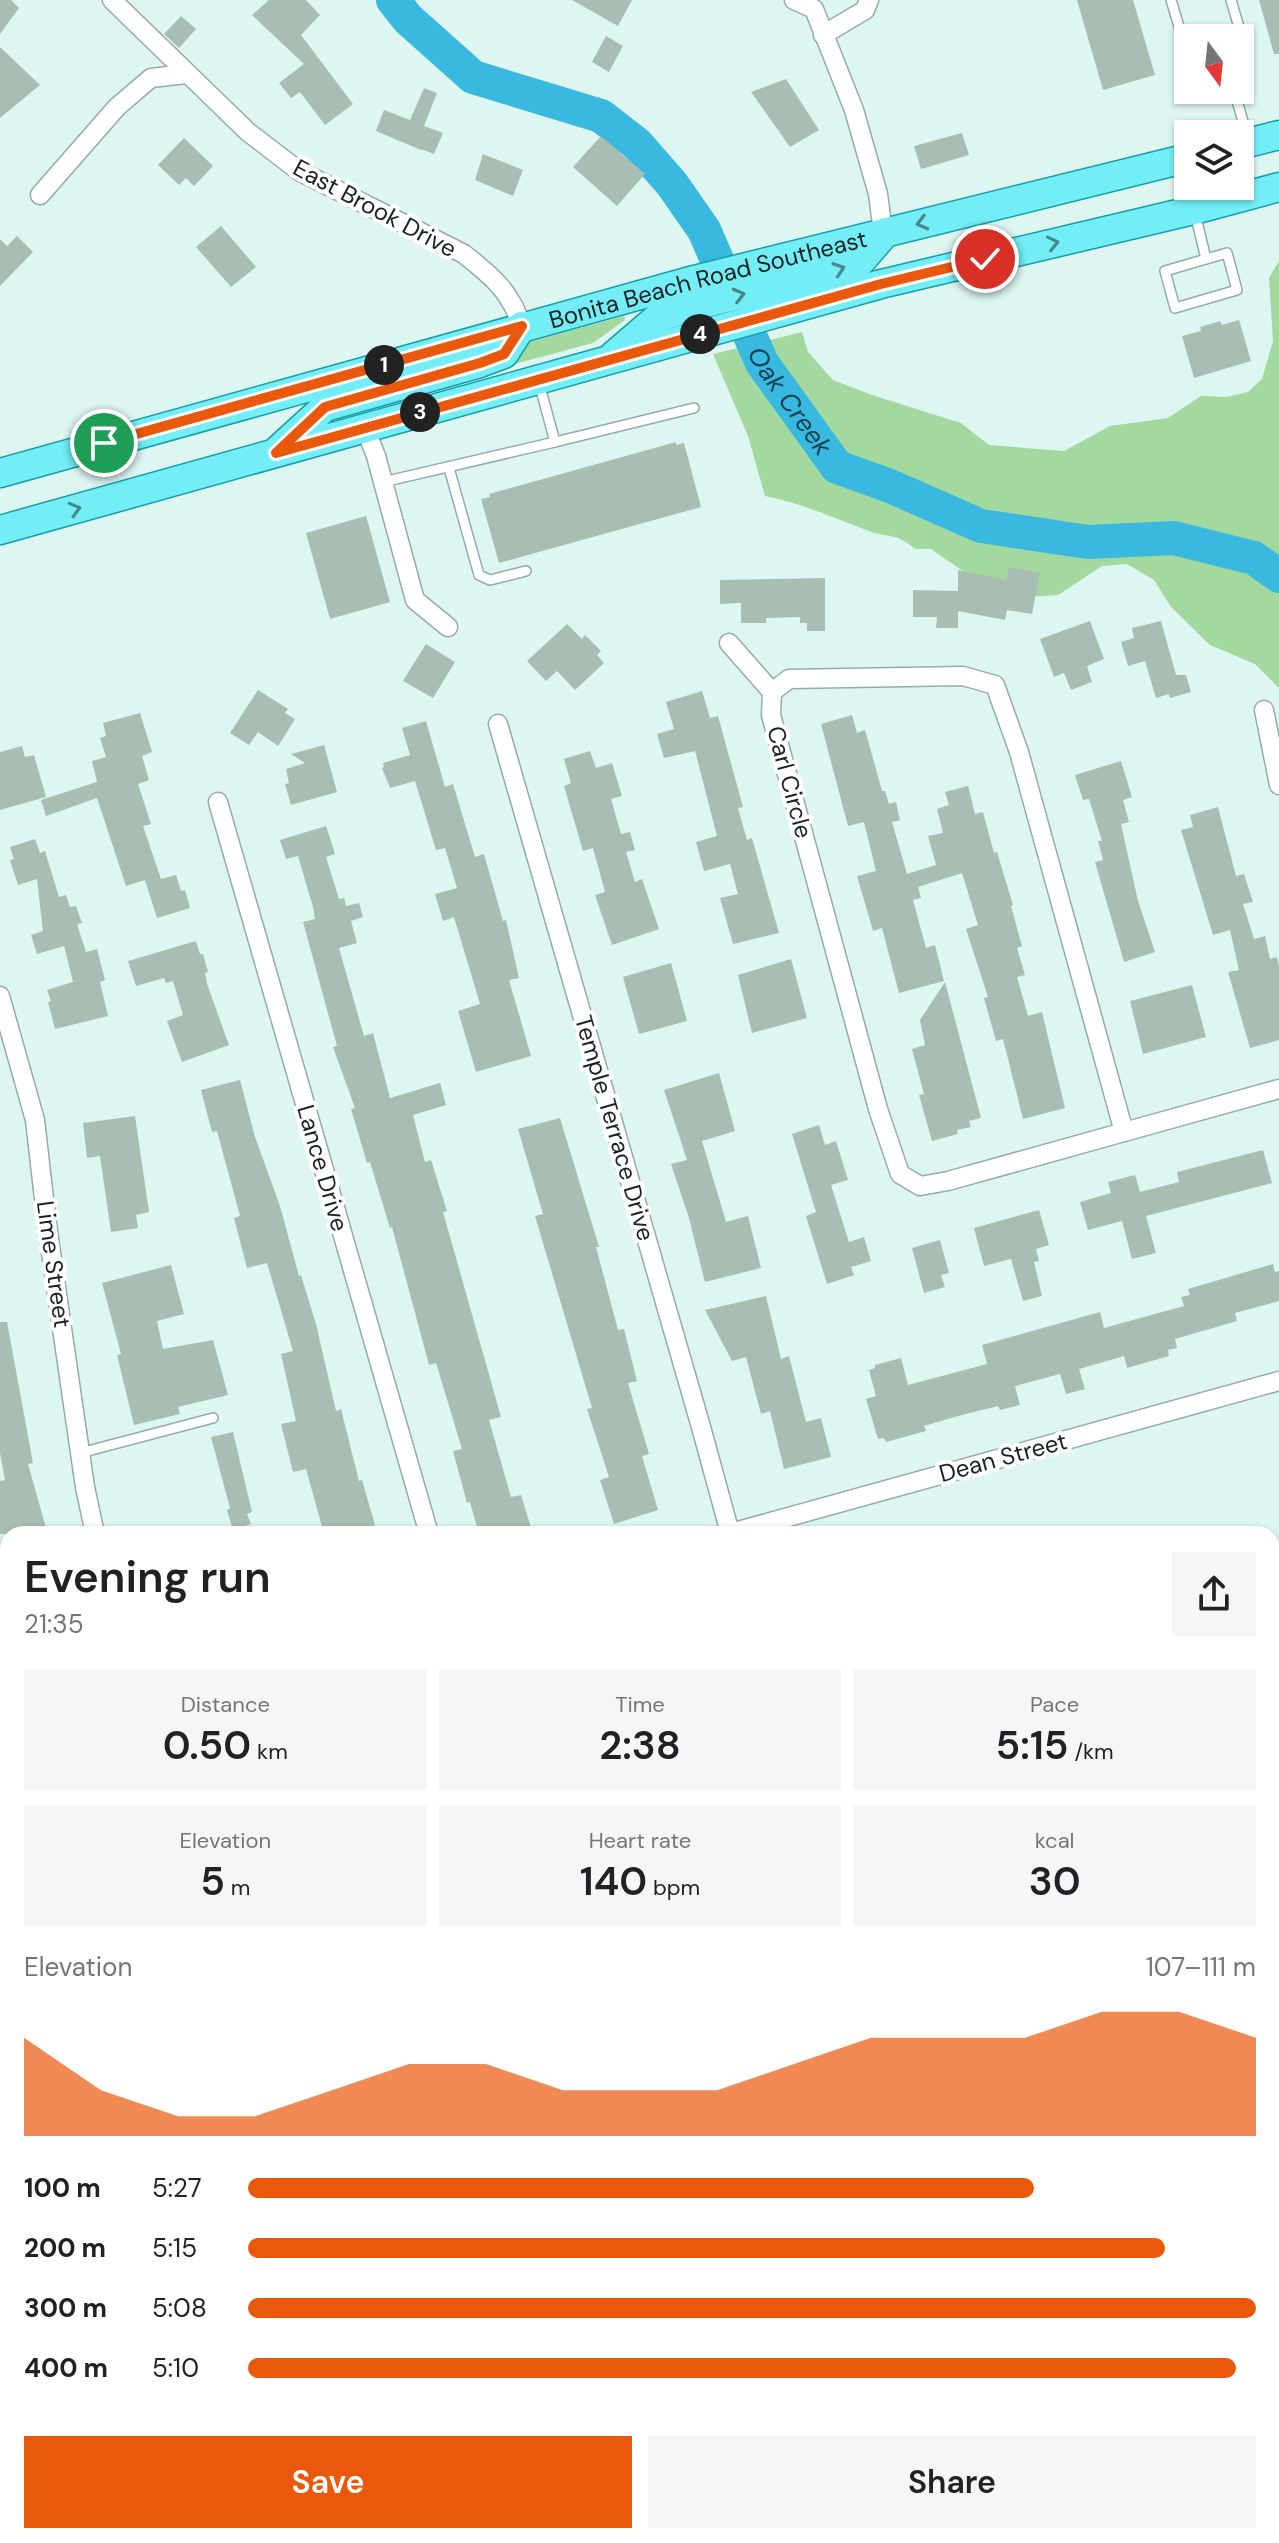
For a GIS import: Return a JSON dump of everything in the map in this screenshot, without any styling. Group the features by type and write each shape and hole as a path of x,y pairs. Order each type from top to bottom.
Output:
{"main road":[{"path":"1254,142 1279,135"},
{"name":"Bonita Beach Road Southeast","path":"884,232 1174,161"},
{"name":"Bonita Beach Road Southeast","path":"0,473 522,326 696,292 783,284 881,284 1279,187"},
{"path":"783,284 836,271 861,261 884,232"},
{"name":"Bonita Beach Road Southeast","path":"0,530 706,332 783,284"},
{"path":"608,360 657,318 696,292"},
{"path":"276,453 325,407 504,354 522,326"}],"street":[{"name":"East Brook Drive","path":"112,0 248,132 299,171 464,254 500,286 522,326"},
{"path":"794,0 814,4 823,35 854,110 878,194 884,232"},
{"path":"823,35 865,10 869,0"},
{"path":"40,195 117,107 151,78 186,74"},
{"path":"365,428 415,600 448,627"},
{"path":"729,643 772,692"},
{"name":"Carl Circle","path":"1124,1132 1019,752 995,685 963,676 789,679 772,692 771,715 878,1109 900,1174 920,1186 948,1181 1279,1089"},
{"path":"1264,710 1279,785"},
{"name":"Temple Terrace Drive","path":"498,724 697,1412 726,1526"},
{"name":"Lance Drive","path":"218,802 427,1526"},
{"name":"Lime Street","path":"1,1002 35,1120 47,1225 94,1526"},
{"name":"Dean Street","path":"757,1526 1279,1381"}],"lane":[{"path":"1171,0 1178,24"},
{"path":"1231,0 1238,24"},
{"path":"1194,210 1206,259"},
{"path":"1227,253 1237,290 1175,308 1165,271 1206,259 1227,253"},
{"path":"538,380 555,442"},
{"path":"383,482 694,408"},
{"path":"449,468 479,575 490,580 526,571"},
{"path":"80,1453 213,1418"}],"green space":[{"path":"1279,261 1279,688 1255,664 1210,645 1171,607 1154,580 1127,564 1102,566 1058,595 1027,597 970,576 931,549 915,549 898,538 765,496 748,436 713,354 802,332 808,352 833,380 961,423 989,445 1064,451 1110,426 1168,418 1201,396 1227,397 1248,392 1262,379 1273,341 1269,278"},
{"path":"624,316 625,320 593,343 507,366 525,343"}],"building":[{"path":"0,0 11,0 19,8 0,34"},
{"path":"269,0 306,0 320,15 301,35 353,104 325,125 300,92 291,98 279,83 304,64 252,15"},
{"path":"572,0 632,0 618,26"},
{"path":"1077,0 1133,0 1155,75 1103,90"},
{"path":"1259,0 1279,0 1279,54 1274,54"},
{"path":"181,16 196,29 179,48 164,34"},
{"path":"606,36 623,46 609,72 592,62"},
{"path":"0,47 40,85 0,118"},
{"path":"786,79 819,130 790,147 751,92"},
{"path":"424,88 437,93 424,126 443,133 434,154 376,131 384,110 410,120"},
{"path":"962,133 969,155 921,169 914,146"},
{"path":"601,136 645,174 617,206 573,167"},
{"path":"184,138 213,166 194,186 186,178 179,185 158,165"},
{"path":"483,154 523,170 513,196 475,180"},
{"path":"221,226 256,267 231,287 196,247"},
{"path":"17,236 33,252 0,286 0,239 7,246"},
{"path":"1239,320 1251,361 1194,378 1182,336 1220,321 1222,325"},
{"path":"676,442 676,445 684,443 701,507 499,563 481,499 490,497 489,494"},
{"path":"366,516 390,602 330,619 306,533"},
{"path":"1009,567 1040,573 1032,614 1007,610 1005,620 958,611 958,628 936,628 937,617 913,617 913,590 958,591 958,570 1006,580"},
{"path":"825,578 825,631 807,631 807,623 800,623 800,617 766,618 766,623 741,623 741,603 720,604 720,580"},
{"path":"1090,621 1104,659 1087,666 1092,682 1071,690 1064,673 1054,677 1040,639"},
{"path":"1161,621 1176,675 1186,675 1191,692 1170,698 1169,694 1156,698 1145,661 1128,666 1121,642 1134,638 1132,628"},
{"path":"567,624 582,639 585,635 601,651 597,655 604,663 575,690 557,671 546,681 527,661"},
{"path":"426,644 455,662 433,698 403,681"},
{"path":"258,690 288,709 285,713 295,719 278,746 258,732 249,745 230,733"},
{"path":"702,691 710,718 718,716 743,807 738,808 747,840 752,838 779,933 733,944 720,898 738,894 730,864 704,871 696,842 717,836 695,751 664,758 657,734 674,729 666,702"},
{"path":"140,713 152,752 142,756 149,780 138,784 151,824 143,826 161,879 176,875 181,891 185,890 190,908 157,918 145,880 126,886 97,798 46,816 41,800 97,782 92,761 106,757 100,738 106,736 103,723"},
{"path":"852,715 857,733 865,730 882,791 885,791 889,804 896,802 900,820 892,822 907,874 936,865 928,836 943,833 937,809 949,805 945,792 968,786 975,814 983,812 1013,905 1022,946 1017,948 1025,975 1017,977 1028,1016 1042,1012 1065,1108 1023,1119 1003,1039 996,1041 984,998 988,997 966,929 978,925 962,873 918,887 921,898 913,900 926,948 935,945 944,981 899,993 882,928 873,931 857,876 876,871 864,822 848,826 821,724"},
{"path":"426,721 445,787 453,784 475,857 484,854 503,921 506,920 519,978 509,980 531,1056 476,1072 458,1011 480,1004 454,917 443,921 435,894 457,888 445,848 436,850 415,781 390,788 382,768 383,763 410,755 402,728"},
{"path":"324,745 337,792 291,805 285,784 289,783 286,769 305,763 291,754"},
{"path":"22,746 25,757 34,755 46,797 0,810 0,752"},
{"path":"590,751 596,768 612,763 622,796 611,799 621,834 630,832 635,850 626,852 635,882 642,879 659,929 612,945 595,895 605,892 593,848 583,851 564,786 571,783 564,759"},
{"path":"1121,761 1132,797 1123,800 1129,822 1121,824 1138,901 1155,952 1124,962 1095,862 1103,860 1098,841 1102,841 1089,799 1083,800 1075,775"},
{"path":"1218,807 1236,876 1244,874 1253,902 1243,904 1254,939 1265,936 1270,959 1277,957 1279,967 1279,1040 1250,1048 1228,972 1239,970 1230,930 1213,935 1181,830 1193,827 1190,815"},
{"path":"326,826 335,854 326,857 339,899 344,898 346,906 359,903 363,917 351,921 357,943 339,948 364,1036 373,1033 390,1098 440,1083 446,1105 413,1115 425,1162 431,1160 447,1211 443,1212 501,1417 489,1420 511,1497 521,1495 531,1526 477,1526 470,1502 467,1503 453,1451 462,1449 436,1363 429,1365 392,1227 370,1162 367,1163 351,1109 355,1108 333,1047 337,1046 303,922 315,919 313,907 298,856 286,859 280,840"},
{"path":"35,839 40,853 45,851 59,897 66,895 70,907 76,906 82,923 77,924 86,952 97,949 105,980 100,982 108,1016 55,1029 47,990 73,982 64,946 37,954 31,935 43,931 37,879 18,885 10,860 14,859 10,847"},
{"path":"196,941 200,954 203,954 208,972 205,973 207,984 229,1045 182,1062 167,1021 183,1015 173,981 166,983 164,978 136,986 128,961"},
{"path":"791,959 807,1018 752,1033 738,975"},
{"path":"671,963 687,1021 639,1034 623,977"},
{"path":"945,982 981,1118 969,1121 971,1127 957,1130 958,1134 932,1141 919,1095 924,1094 912,1049 925,1045 920,1020"},
{"path":"1192,985 1206,1037 1143,1054 1130,1001"},
{"path":"719,1073 735,1131 702,1141 726,1222 748,1216 761,1268 705,1282 671,1164 687,1160 664,1090"},
{"path":"240,1080 255,1137 316,1324 336,1411 341,1409 359,1481 362,1480 375,1525 322,1526 306,1469 293,1472 281,1424 296,1421 281,1354 293,1351 267,1263 247,1268 234,1218 240,1216 217,1131 212,1132 201,1090"},
{"path":"135,1116 149,1212 136,1215 138,1228 111,1232 100,1156 87,1158 83,1123"},
{"path":"560,1118 599,1247 596,1247 618,1330 624,1329 637,1381 628,1383 649,1454 642,1456 658,1510 614,1524 600,1480 609,1477 587,1409 592,1408 535,1216 543,1214 518,1129"},
{"path":"819,1125 825,1145 836,1141 848,1180 831,1185 849,1242 864,1237 871,1261 851,1267 854,1275 827,1284 806,1216 816,1212 792,1134"},
{"path":"1263,1150 1272,1183 1146,1216 1156,1253 1132,1259 1122,1221 1088,1230 1080,1202 1111,1193 1108,1182 1135,1175 1140,1192 1179,1182 1177,1172"},
{"path":"1039,1210 1049,1245 1036,1249 1039,1261 1034,1262 1042,1296 1023,1301 1011,1259 984,1266 974,1228"},
{"path":"940,1240 949,1273 941,1275 945,1287 924,1293 912,1248"},
{"path":"1273,1264 1275,1272 1279,1271 1279,1301 1235,1313 1237,1321 1175,1339 1177,1348 1168,1350 1169,1356 1127,1368 1124,1356 1079,1369 1085,1389 1066,1394 1060,1374 1015,1386 1020,1405 1000,1410 998,1406 958,1416 924,1426 926,1431 886,1442 884,1438 878,1439 866,1399 876,1396 869,1370 875,1365 901,1358 908,1385 987,1364 982,1345 1100,1312 1104,1328 1184,1306 1181,1297 1190,1295 1188,1289"},
{"path":"171,1265 184,1314 157,1321 163,1349 213,1340 228,1395 178,1407 180,1414 134,1425 117,1355 121,1354 102,1283"},
{"path":"766,1296 781,1359 789,1356 806,1422 821,1418 831,1457 784,1469 770,1411 761,1414 746,1357 732,1361 705,1310"},
{"path":"0,1322 7,1322 33,1463 28,1464 45,1526 0,1526 0,1481 5,1480 0,1453"},
{"path":"233,1432 252,1512 247,1514 251,1524 232,1526 211,1437"}],"waterway":[{"name":"Oak Creek","path":"393,0 408,19 473,77 601,116 637,144 672,184 704,230 762,363 837,467 890,486 981,526 1088,542 1174,538 1254,558 1279,576"}],"route":[{"path":"104,443 522,326 504,354 325,407 276,453 881,284 985,259"}]}
